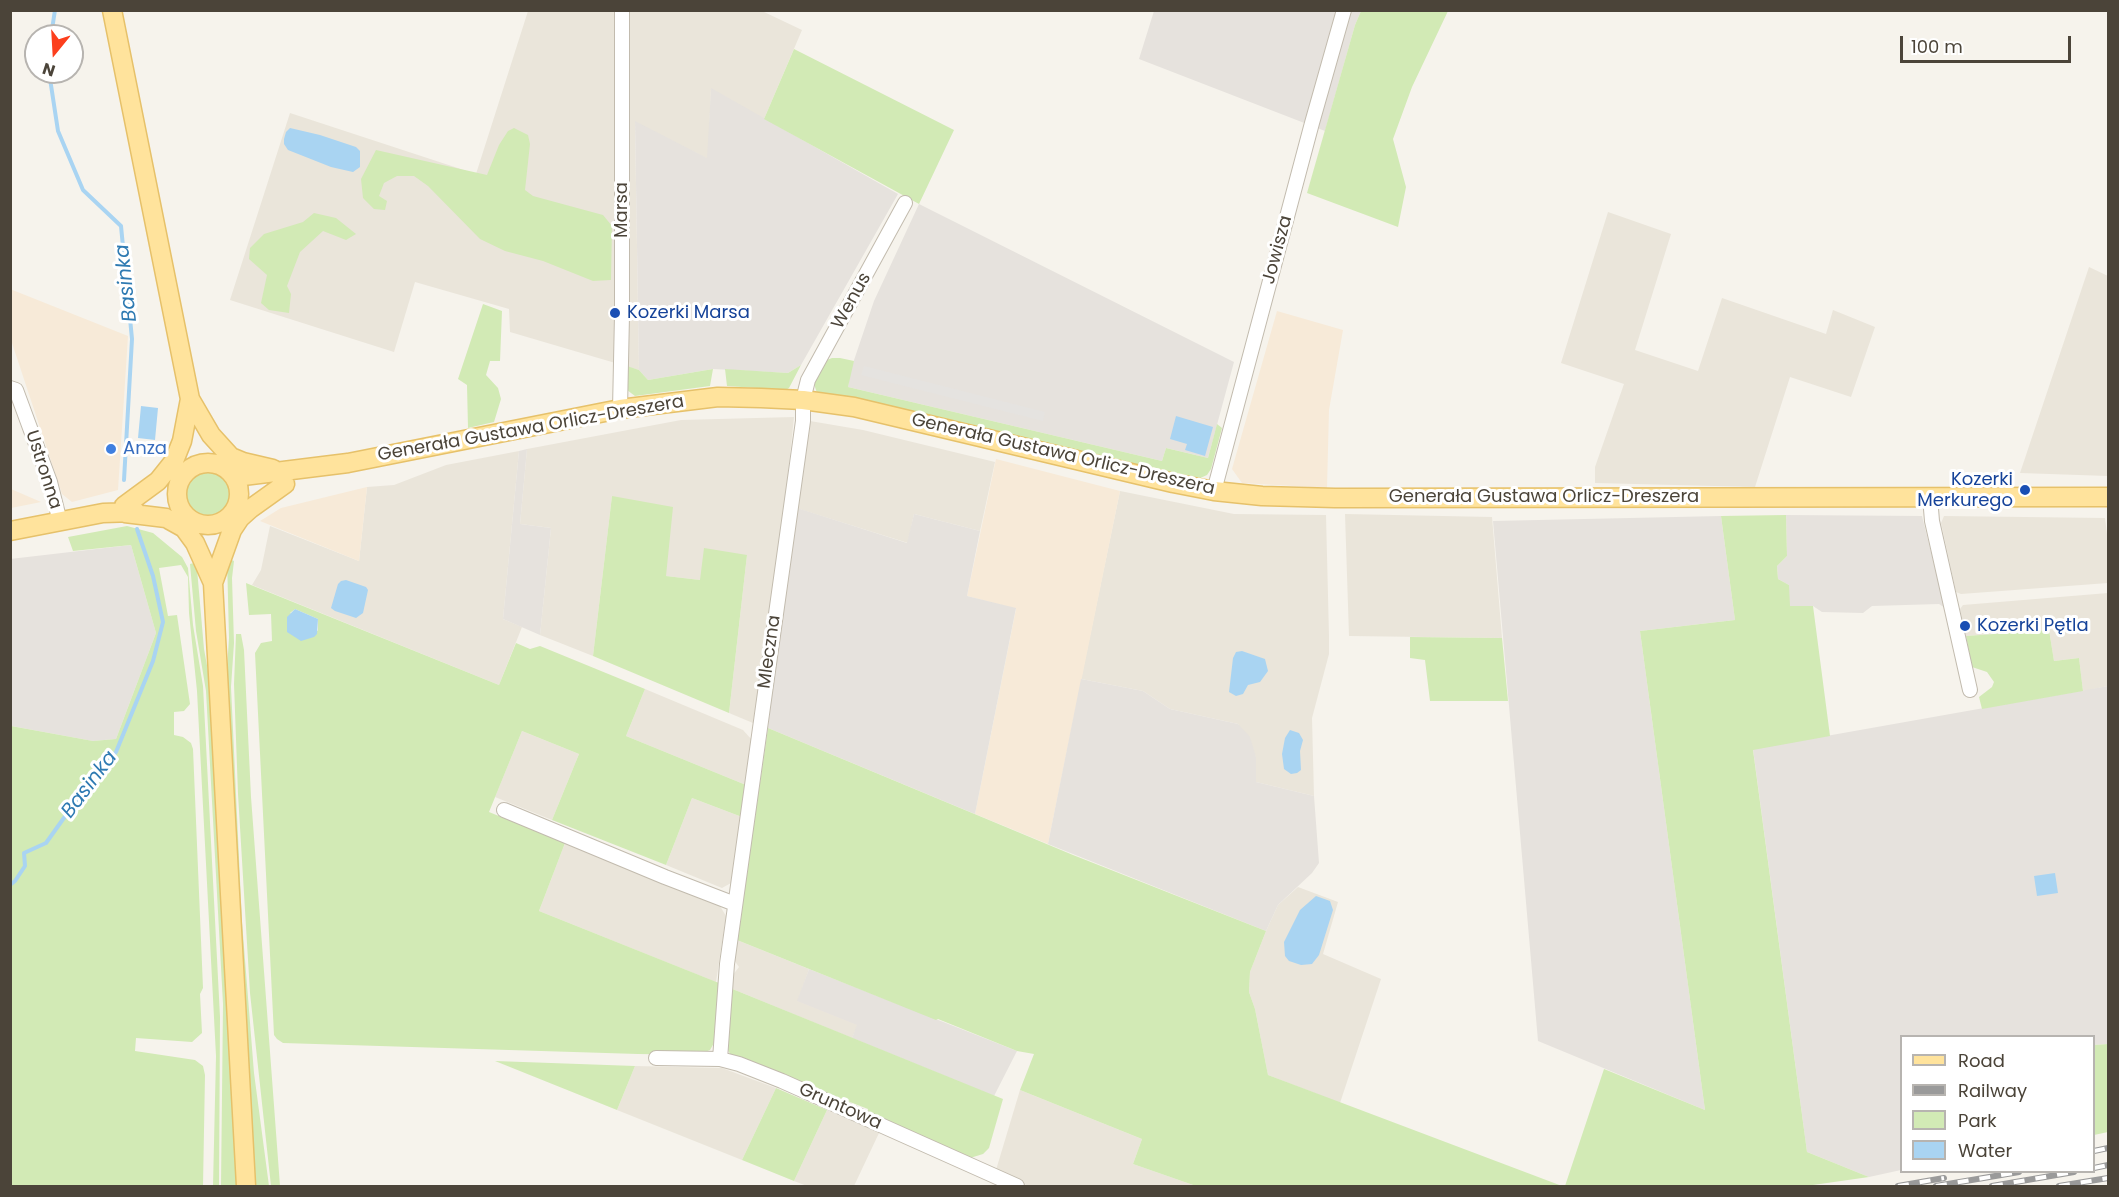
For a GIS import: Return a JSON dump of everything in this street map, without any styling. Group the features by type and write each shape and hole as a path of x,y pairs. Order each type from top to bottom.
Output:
{"main road":[{"path":"112,10 191,407 207,451 216,464"},
{"name":"Generała Gustawa Orlicz-Dreszera","path":"235,477 312,478 348,463 620,409 718,398 803,400 886,414 1173,483 1214,491 1262,496 1335,498 2109,497"},
{"path":"191,407 189,462 176,490 177,502 200,528 212,572"},
{"path":"191,407 220,447 231,456 284,478 240,518 212,572"},
{"path":"125,509 167,472 182,441 191,407"},
{"path":"125,509 155,510 188,517 208,525 223,521 231,515 239,497 238,487 235,477 224,466 199,463 184,472"},
{"name":"Generała Gustawa Orlicz-Dreszera","path":"239,497 284,478"},
{"path":"10,531 125,509 176,490"},
{"path":"125,509 166,518 184,528 212,572"},
{"path":"223,521 212,572 246,1186"}],"street":[{"name":"Marsa","path":"620,409 622,10"},
{"name":"Jowisza","path":"1214,491 1344,10"},
{"name":"Wenus","path":"803,400 808,380 905,203"},
{"name":"Ustronna","path":"10,388 16,390 20,400 50,482 60,522"},
{"name":"Mleczna","path":"720,1059 727,964 803,421 803,400"},
{"path":"1929,496 1932,521 1970,690"},
{"path":"504,810 735,904"},
{"name":"Gruntowa","path":"656,1058 720,1059 782,1081 1017,1186"}],"shaded area":[{"path":"528,11 762,11 802,30 764,119 711,89 708,159 635,122 639,370 510,332 509,309 415,282 394,352 230,300 290,113 476,174"},
{"path":"1154,11 1361,11 1325,131 1139,59"},
{"path":"711,88 898,194 801,365 788,373 713,369 648,380 639,370 635,121 707,158"},
{"path":"919,204 1234,362 1208,458 1166,448 1162,461 848,387 850,372 874,301"},
{"path":"1608,212 1671,234 1635,350 1698,371 1722,298 1826,334 1833,310 1875,327 1851,397 1790,377 1755,487 1595,483 1595,467 1624,384 1561,363"},
{"path":"2089,267 2108,276 2108,476 2020,473"},
{"path":"10,289 128,336 118,490 72,502 62,494 11,340"},
{"path":"1277,311 1343,330 1329,410 1327,488 1242,483 1232,469"},
{"path":"864,366 1045,412 1043,421 861,375"},
{"path":"794,417 782,533 753,723 729,713 747,555 700,580 666,576 612,496 593,656 540,635 551,528 520,524 527,449 681,420"},
{"path":"810,421 863,430 995,462 980,531 914,514 908,543 796,508"},
{"path":"527,449 520,524 551,528 540,635 503,619 519,451"},
{"path":"519,451 503,619 522,627 499,685 252,585 261,570 270,526 359,561 367,487 394,485 446,465"},
{"path":"996,459 1120,491 1048,844 975,814 1016,609 967,596"},
{"path":"367,487 359,561 260,521 281,508"},
{"path":"11,489 41,502 11,508"},
{"path":"1120,491 1234,514 1326,515 1329,654 1312,718 1314,796 1256,782 1256,757 1238,724 1170,709 1143,691 1081,679"},
{"path":"794,507 907,543 914,514 980,531 967,596 1016,608 975,814 768,728"},
{"path":"1345,514 1492,517 1502,638 1349,636"},
{"path":"1786,515 1922,516 1945,608 1939,604 1872,606 1863,613 1822,612 1813,606 1789,606 1789,585 1778,579 1777,566 1787,556"},
{"path":"1721,516 1735,620 1640,631 1705,1110 1538,1041 1493,521"},
{"path":"1944,516 2105,518 2108,542 2108,583 1961,594 1956,592 1941,523"},
{"path":"131,545 156,633 116,739 93,741 11,726 10,559"},
{"path":"2108,593 2108,686 2083,691 2079,658 2054,661 2049,630 1966,636 1960,609 1963,605"},
{"path":"1081,679 1143,691 1170,709 1238,724 1250,737 1256,757 1256,782 1314,796 1319,863 1312,873 1278,905 1266,931 1048,844"},
{"path":"2108,686 2108,1044 2095,1045 2095,1035 1900,1035 1900,1170 1869,1177 1807,1152 1753,749"},
{"path":"645,689 743,730 752,740 746,785 626,736"},
{"path":"522,731 579,754 552,820 495,797"},
{"path":"692,798 742,817 731,883 722,888 666,865"},
{"path":"565,843 720,906 726,916 716,982 539,911"},
{"path":"1298,887 1338,902 1323,954 1381,979 1340,1103 1268,1075 1255,1009 1249,992 1250,972 1278,905"},
{"path":"737,940 809,969 798,1001 858,1025 852,1038 730,988 732,976 739,967 734,960"},
{"path":"809,969 1017,1051 994,1096 852,1038 857,1025 797,1001"},
{"path":"635,1066 722,1068 776,1088 742,1160 617,1110"},
{"path":"1020,1090 1142,1139 1133,1164 1196,1186 1028,1186 996,1170"},
{"path":"827,1110 879,1133 854,1186 807,1186 794,1181"}],"green space":[{"path":"1361,11 1448,11 1412,87 1393,139 1406,187 1398,227 1307,193"},
{"path":"794,49 954,130 919,204 764,119"},
{"path":"514,128 528,135 530,144 525,190 533,196 603,215 612,226 611,280 593,281 543,261 505,251 480,239 428,186 414,176 397,176 384,183 379,196 387,201 385,210 374,209 363,198 361,179 376,150 487,175 499,145 508,131"},
{"path":"314,213 336,218 356,234 346,240 323,231 300,252 287,286 291,294 289,313 269,310 261,303 267,275 249,259 250,248 264,234 303,222"},
{"path":"483,304 502,311 500,361 490,361 486,375 498,388 501,399 494,422 468,428 467,385 458,379"},
{"path":"832,358 854,361 848,387 1162,461 1166,448 1208,458 1217,424 1222,428 1211,469 1207,475 1198,479 1183,478 817,393 814,384 824,361"},
{"path":"801,365 786,390 727,386 725,369 788,373"},
{"path":"627,366 639,370 648,380 713,369 710,386 635,396 627,390"},
{"path":"207,470 223,477 230,493 223,509 207,516 191,509 184,493 191,477"},
{"path":"612,496 673,507 666,576 700,580 704,548 747,555 729,713 593,656"},
{"path":"1786,515 1787,556 1777,566 1778,579 1789,585 1790,606 1813,606 1830,736 1753,750 1807,1152 1869,1177 1806,1186 1565,1186 1604,1069 1705,1110 1640,631 1735,620 1721,516"},
{"path":"127,526 153,533 182,557 188,568 193,625 203,686 220,1017 219,1186 213,1186 216,1056 197,691 189,613 188,577 181,565 159,568 168,616 177,615 190,704 184,711 174,712 174,735 183,737 191,743 193,749 203,988 200,994 202,1033 192,1042 136,1038 135,1051 195,1060 203,1066 205,1075 203,1186 11,1186 11,726 93,741 116,739 156,633 131,545 73,551 68,537"},
{"path":"227,558 234,561 232,578 234,643 231,687 242,922 254,1073 269,1186 253,1186 226,684 229,638"},
{"path":"194,563 197,569 204,649 210,682 237,1186 221,1186 223,1004 206,691 196,631 190,564"},
{"path":"246,583 499,685 516,643 530,649 540,646 645,689 626,736 746,785 742,817 692,798 666,865 552,820 579,754 522,731 489,812 565,843 539,911 719,983 718,1036 710,1050 698,1055 638,1054 283,1043 277,1039 274,1035 255,653 261,643 272,641 271,614 249,615","holes":["295,609 318,619 318,631 290,613"]},
{"path":"2049,630 2054,661 2079,658 2083,691 1982,709 1979,697 1992,687 1994,682 1987,672 1972,667 1966,636"},
{"path":"236,634 241,634 244,650 251,797 280,1186 271,1186 250,993 238,794 234,684"},
{"path":"1410,637 1502,638 1508,701 1430,701 1425,660 1410,658"},
{"path":"768,728 1073,855 1266,931 1250,972 1249,992 1255,1009 1268,1075 1562,1186 1196,1186 1133,1164 1142,1139 1020,1090 1034,1054 1017,1051 936,1020 737,940"},
{"path":"730,988 1003,1099 989,1148 983,1154 970,1158 868,1114 868,1109 731,1056 727,1048"},
{"path":"2108,1044 2108,1132 2095,1135 2095,1045"},
{"path":"495,1061 635,1066 617,1110"},
{"path":"776,1088 827,1110 794,1181 742,1160"}],"water":[{"path":"290,128 356,147 360,151 360,167 353,172 331,167 288,150 284,139"},
{"path":"141,406 158,408 155,440 138,438"},
{"path":"1176,416 1213,427 1205,456 1185,450 1187,444 1170,439"},
{"path":"346,580 366,587 368,590 363,613 356,618 331,608 338,584"},
{"path":"295,609 318,619 317,634 314,637 301,641 287,632 287,617"},
{"path":"1242,651 1265,659 1268,671 1260,682 1248,685 1243,694 1236,696 1229,692 1233,658 1236,652"},
{"path":"1290,730 1299,733 1303,740 1300,751 1301,770 1291,774 1284,769 1282,754 1285,738"},
{"path":"2055,873 2058,893 2037,896 2034,876"},
{"path":"1316,896 1330,901 1333,910 1319,955 1312,964 1301,965 1289,961 1285,956 1284,942 1300,910"}],"waterway":[{"name":"Basinka","path":"53,24 55,10"},
{"name":"Basinka","path":"51,84 58,131 83,190 121,226 132,339 124,480"},
{"name":"Basinka","path":"10,885 25,866 24,853 46,843 116,752 153,661 163,622 153,576 137,529"}],"railway":[{"path":"2095,1151 2108,1148"},
{"path":"2095,1168 2108,1165"},
{"path":"1936,1186 2013,1173"},
{"path":"1992,1186 2068,1173"},
{"path":"1898,1186 1944,1178"},
{"path":"2059,1186 2108,1178"}],"place":[{"name":"Kozerki Marsa","path":"615,313"},
{"name":"Anza","path":"111,449"},
{"name":"Kozerki Merkurego","path":"2025,490"},
{"name":"Kozerki Pętla","path":"1965,626"}]}
